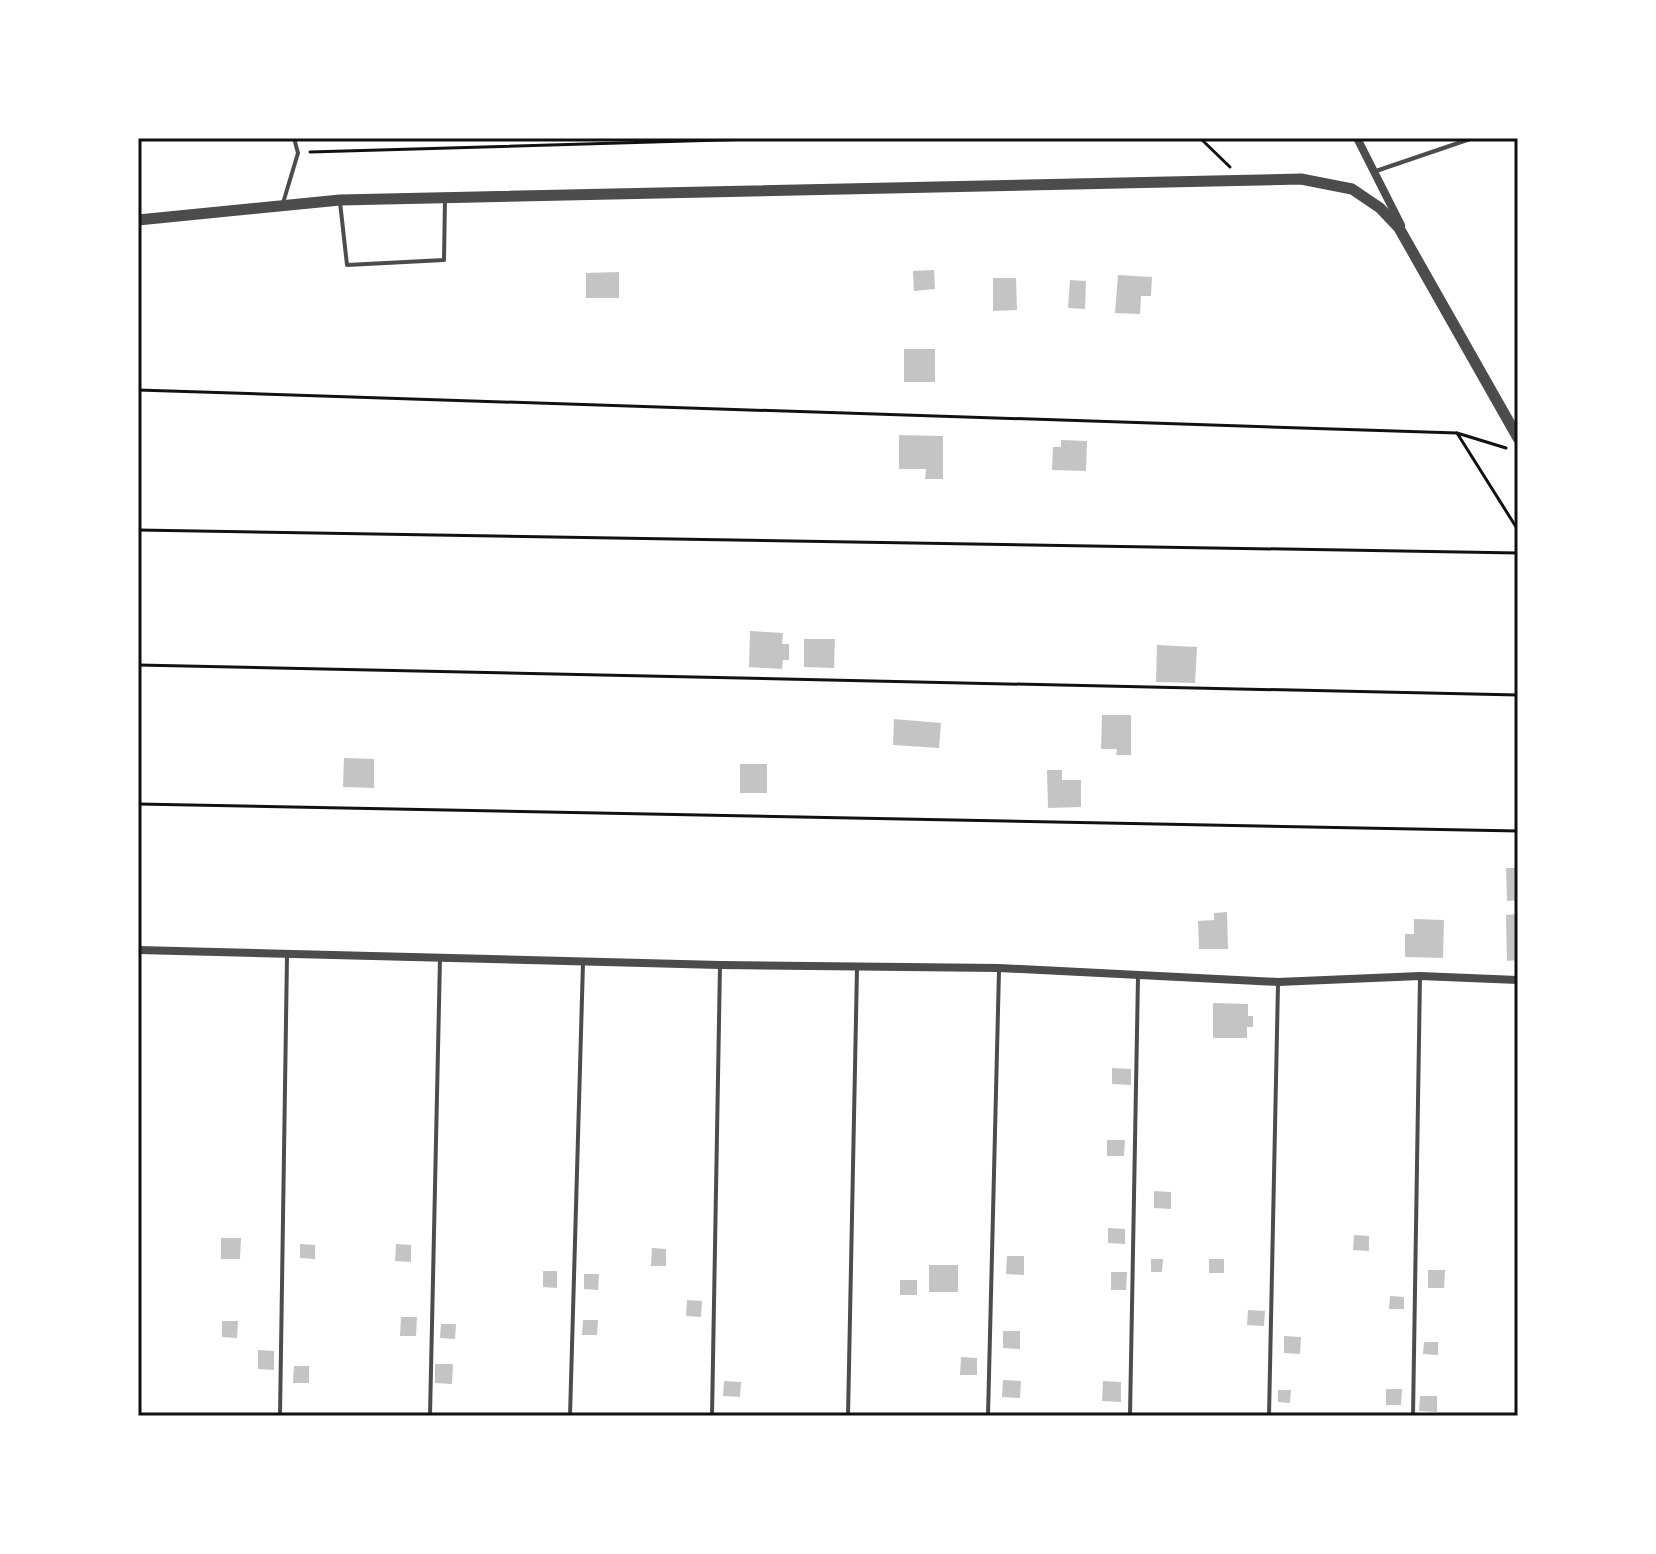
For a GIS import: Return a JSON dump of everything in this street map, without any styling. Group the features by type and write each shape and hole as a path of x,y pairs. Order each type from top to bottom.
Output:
{"street":[{"path":"1357,138 1411,244 1513,418 1518,438"},
{"path":"138,220 283,203 340,200 1301,179 1352,189 1380,208 1411,244"},
{"path":"138,950 857,968 999,968 1278,982 1420,976 1518,980"}],"lane":[{"path":"283,203 298,153 294,138"},
{"path":"1376,171 1473,138"},
{"path":"340,200 347,265 444,260 445,197"},
{"path":"280,1416 287,956"},
{"path":"430,1416 440,958"},
{"path":"570,1416 583,961"},
{"path":"712,1416 720,965"},
{"path":"848,1416 857,968"},
{"path":"988,1416 999,968"},
{"path":"1130,1416 1138,975"},
{"path":"1413,1416 1420,976"},
{"path":"1269,1416 1278,982"}],"path":[{"path":"298,153 794,138"},
{"path":"1200,138 1244,181"},
{"path":"138,390 1457,433 1518,451"},
{"path":"1457,433 1518,530"},
{"path":"138,530 1518,553"},
{"path":"138,665 1518,695"},
{"path":"138,804 1518,831"}],"building":[{"path":"934,270 935,289 914,291 913,271"},
{"path":"619,272 619,298 586,298 586,273"},
{"path":"1118,275 1152,277 1151,296 1141,296 1140,314 1115,313"},
{"path":"993,278 1016,278 1017,310 993,311"},
{"path":"1070,280 1086,281 1085,309 1068,308"},
{"path":"904,349 935,349 935,382 904,382"},
{"path":"899,435 943,436 943,479 925,479 926,469 899,469"},
{"path":"1061,440 1087,441 1086,471 1052,470 1053,447 1061,447"},
{"path":"750,631 783,633 782,644 789,644 789,660 783,660 782,669 749,667"},
{"path":"804,639 835,639 834,668 804,667"},
{"path":"1157,645 1197,647 1195,683 1156,682"},
{"path":"1102,715 1131,715 1131,755 1116,755 1117,749 1101,749"},
{"path":"894,719 941,723 939,748 893,745"},
{"path":"344,758 374,759 374,788 343,787"},
{"path":"740,764 767,764 767,793 740,793"},
{"path":"1047,770 1062,770 1062,780 1081,780 1081,807 1048,808"},
{"path":"1506,868 1518,868 1518,900 1507,901"},
{"path":"1227,912 1228,949 1199,949 1198,921 1214,920 1214,913"},
{"path":"1518,914 1518,960 1507,961 1506,915"},
{"path":"1414,919 1444,920 1443,958 1405,957 1405,934 1414,934"},
{"path":"1213,1003 1248,1004 1248,1016 1253,1016 1253,1027 1247,1027 1247,1038 1213,1038"},
{"path":"1112,1068 1131,1069 1131,1085 1112,1084"},
{"path":"1107,1140 1125,1140 1124,1156 1107,1156"},
{"path":"1154,1191 1171,1192 1171,1209 1154,1208"},
{"path":"1108,1228 1125,1229 1125,1244 1108,1243"},
{"path":"1354,1235 1369,1236 1369,1251 1353,1250"},
{"path":"221,1238 241,1238 240,1259 221,1259"},
{"path":"300,1244 315,1245 315,1259 300,1258"},
{"path":"396,1244 411,1245 411,1262 395,1261"},
{"path":"652,1248 666,1249 666,1266 651,1266"},
{"path":"1007,1256 1024,1256 1024,1275 1006,1274"},
{"path":"1151,1259 1163,1259 1162,1272 1151,1272"},
{"path":"1209,1259 1224,1259 1224,1273 1209,1273"},
{"path":"929,1265 958,1265 958,1292 929,1292"},
{"path":"1428,1270 1445,1270 1444,1288 1428,1288"},
{"path":"543,1271 557,1271 557,1288 543,1287"},
{"path":"1111,1272 1127,1272 1126,1290 1111,1290"},
{"path":"584,1274 599,1274 598,1290 584,1289"},
{"path":"900,1280 917,1280 917,1295 900,1295"},
{"path":"1390,1296 1404,1297 1404,1309 1389,1309"},
{"path":"687,1300 702,1301 701,1317 686,1316"},
{"path":"1248,1310 1265,1311 1264,1326 1247,1325"},
{"path":"401,1317 417,1317 416,1336 400,1336"},
{"path":"583,1320 598,1320 597,1335 582,1335"},
{"path":"222,1321 238,1321 237,1338 222,1337"},
{"path":"441,1324 456,1324 455,1339 440,1338"},
{"path":"1003,1331 1020,1331 1020,1349 1003,1348"},
{"path":"1284,1336 1301,1337 1300,1354 1284,1353"},
{"path":"1424,1342 1438,1342 1438,1355 1423,1354"},
{"path":"258,1350 274,1351 274,1370 258,1369"},
{"path":"961,1357 977,1358 977,1375 960,1375"},
{"path":"435,1364 453,1364 452,1384 435,1383"},
{"path":"294,1366 309,1366 309,1383 293,1383"},
{"path":"1003,1380 1021,1381 1020,1398 1002,1397"},
{"path":"724,1381 741,1382 740,1397 723,1396"},
{"path":"1103,1381 1121,1382 1121,1402 1102,1401"},
{"path":"1386,1389 1402,1389 1401,1405 1386,1405"},
{"path":"1278,1390 1291,1390 1290,1403 1278,1402"},
{"path":"1420,1396 1437,1396 1437,1412 1419,1411"}]}
